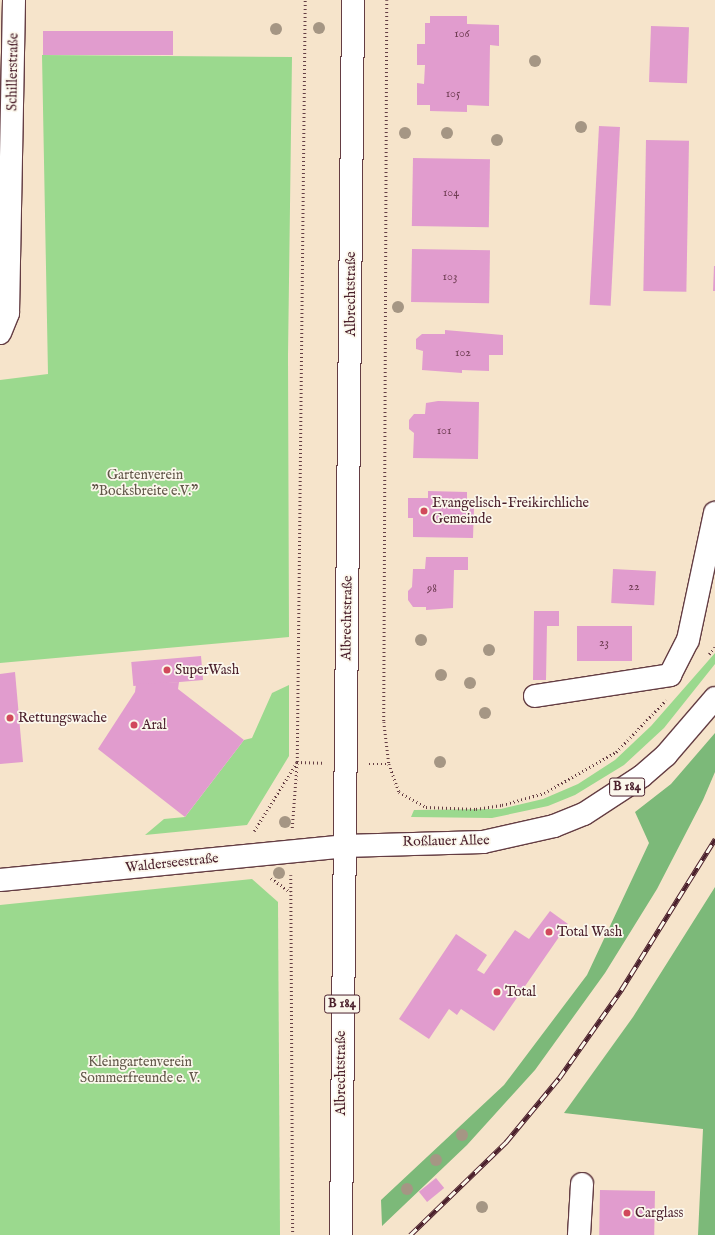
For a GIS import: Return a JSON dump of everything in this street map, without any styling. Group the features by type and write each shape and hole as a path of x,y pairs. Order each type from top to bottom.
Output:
{"main road":[{"name":"Schillerstraße","path":"0,333 8,313 14,0"},
{"name":"Albrechtstraße","path":"341,1235 353,0"},
{"path":"534,696 670,675 688,640 715,513"},
{"name":"Roßlauer Allee","path":"344,846 483,842 554,826 584,814 642,776 666,755 715,698"},
{"name":"Walderseestraße","path":"0,880 344,846"},
{"path":"579,1235 582,1184"}],"path":[{"path":"293,1235 291,851 297,762 304,0"},
{"path":"387,0 384,722 389,764 399,792 426,807 476,809 502,805 544,793 616,752 669,697"},
{"path":"297,762 389,764"},
{"path":"239,856 297,762"}],"green space":[{"name":"Gartenverein \"Bocksbreite e.V.\"","path":"42,55 292,57 288,356 289,637 0,663 0,380 48,374"},
{"path":"715,653 715,664 664,728 624,765 575,795 548,806 492,818 411,817 414,810 501,809 543,799 578,784 615,760 651,726"},
{"path":"289,685 289,756 247,825 145,835 164,819 185,817 244,740 252,738 272,693"},
{"path":"715,733 715,772 703,800 657,889 605,973 535,1070 467,1145 382,1226 381,1200 504,1085 587,975 649,843 635,812 671,784"},
{"name":"Kleingartenverein Sommerfreunde e. V.","path":"252,879 278,902 280,1235 0,1235 0,905"},
{"path":"715,887 715,1235 698,1235 703,1129 564,1113 633,1017"}],"building":[{"path":"430,16 467,16 467,24 499,25 499,46 490,45 489,106 467,105 467,112 430,111 430,105 417,105 417,83 424,84 425,65 417,65 417,44 425,44 425,23 430,23"},
{"path":"651,26 689,27 687,83 649,82"},
{"path":"43,31 173,31 173,55 43,55"},
{"path":"599,126 620,127 611,306 590,305"},
{"path":"646,140 689,141 686,292 643,291"},
{"path":"413,158 490,159 489,227 412,226"},
{"path":"412,249 490,250 489,303 411,302"},
{"path":"714,266 715,291 713,291"},
{"path":"445,330 503,335 503,355 489,355 489,371 462,370 462,373 422,370 423,351 416,349 416,339 422,334 445,334"},
{"path":"438,401 479,402 478,459 413,458 414,433 409,429 409,420 414,414 425,414 426,403"},
{"path":"428,491 467,492 467,508 474,508 473,538 413,537 413,518 408,518 408,498 428,498"},
{"path":"426,557 468,557 468,570 454,570 453,608 426,610 426,607 413,607 408,600 408,591 412,587 413,569 425,569"},
{"path":"613,569 656,571 654,605 611,603"},
{"path":"534,611 559,611 559,626 547,626 546,680 533,680"},
{"path":"577,626 632,626 632,661 577,661"},
{"name":"SuperWash","path":"201,656 203,680 133,686 131,662"},
{"name":"Rettungswache","path":"15,672 23,762 0,764 0,674"},
{"path":"179,682 178,689 244,740 185,817 98,749 135,692 136,684"},
{"path":"550,911 568,924 494,1031 461,1009 457,1015 449,1009 429,1039 399,1019 456,934 487,955 477,970 484,974 515,930 529,939"},
{"path":"436,1178 444,1188 427,1202 419,1192"},
{"name":"Carglass","path":"600,1190 655,1191 654,1235 599,1235"}],"railway":[{"path":"410,1235 506,1142 559,1078 621,990 715,839"}],"place":[{"name":"Evangelisch-Freikirchliche Gemeinde","path":"424,511"},
{"name":"SuperWash","path":"167,670"},
{"name":"Rettungswache","path":"10,718"},
{"name":"Aral","path":"134,725"},
{"name":"Total Wash","path":"549,932"},
{"name":"Total","path":"497,992"},
{"name":"Carglass","path":"627,1213"}]}
